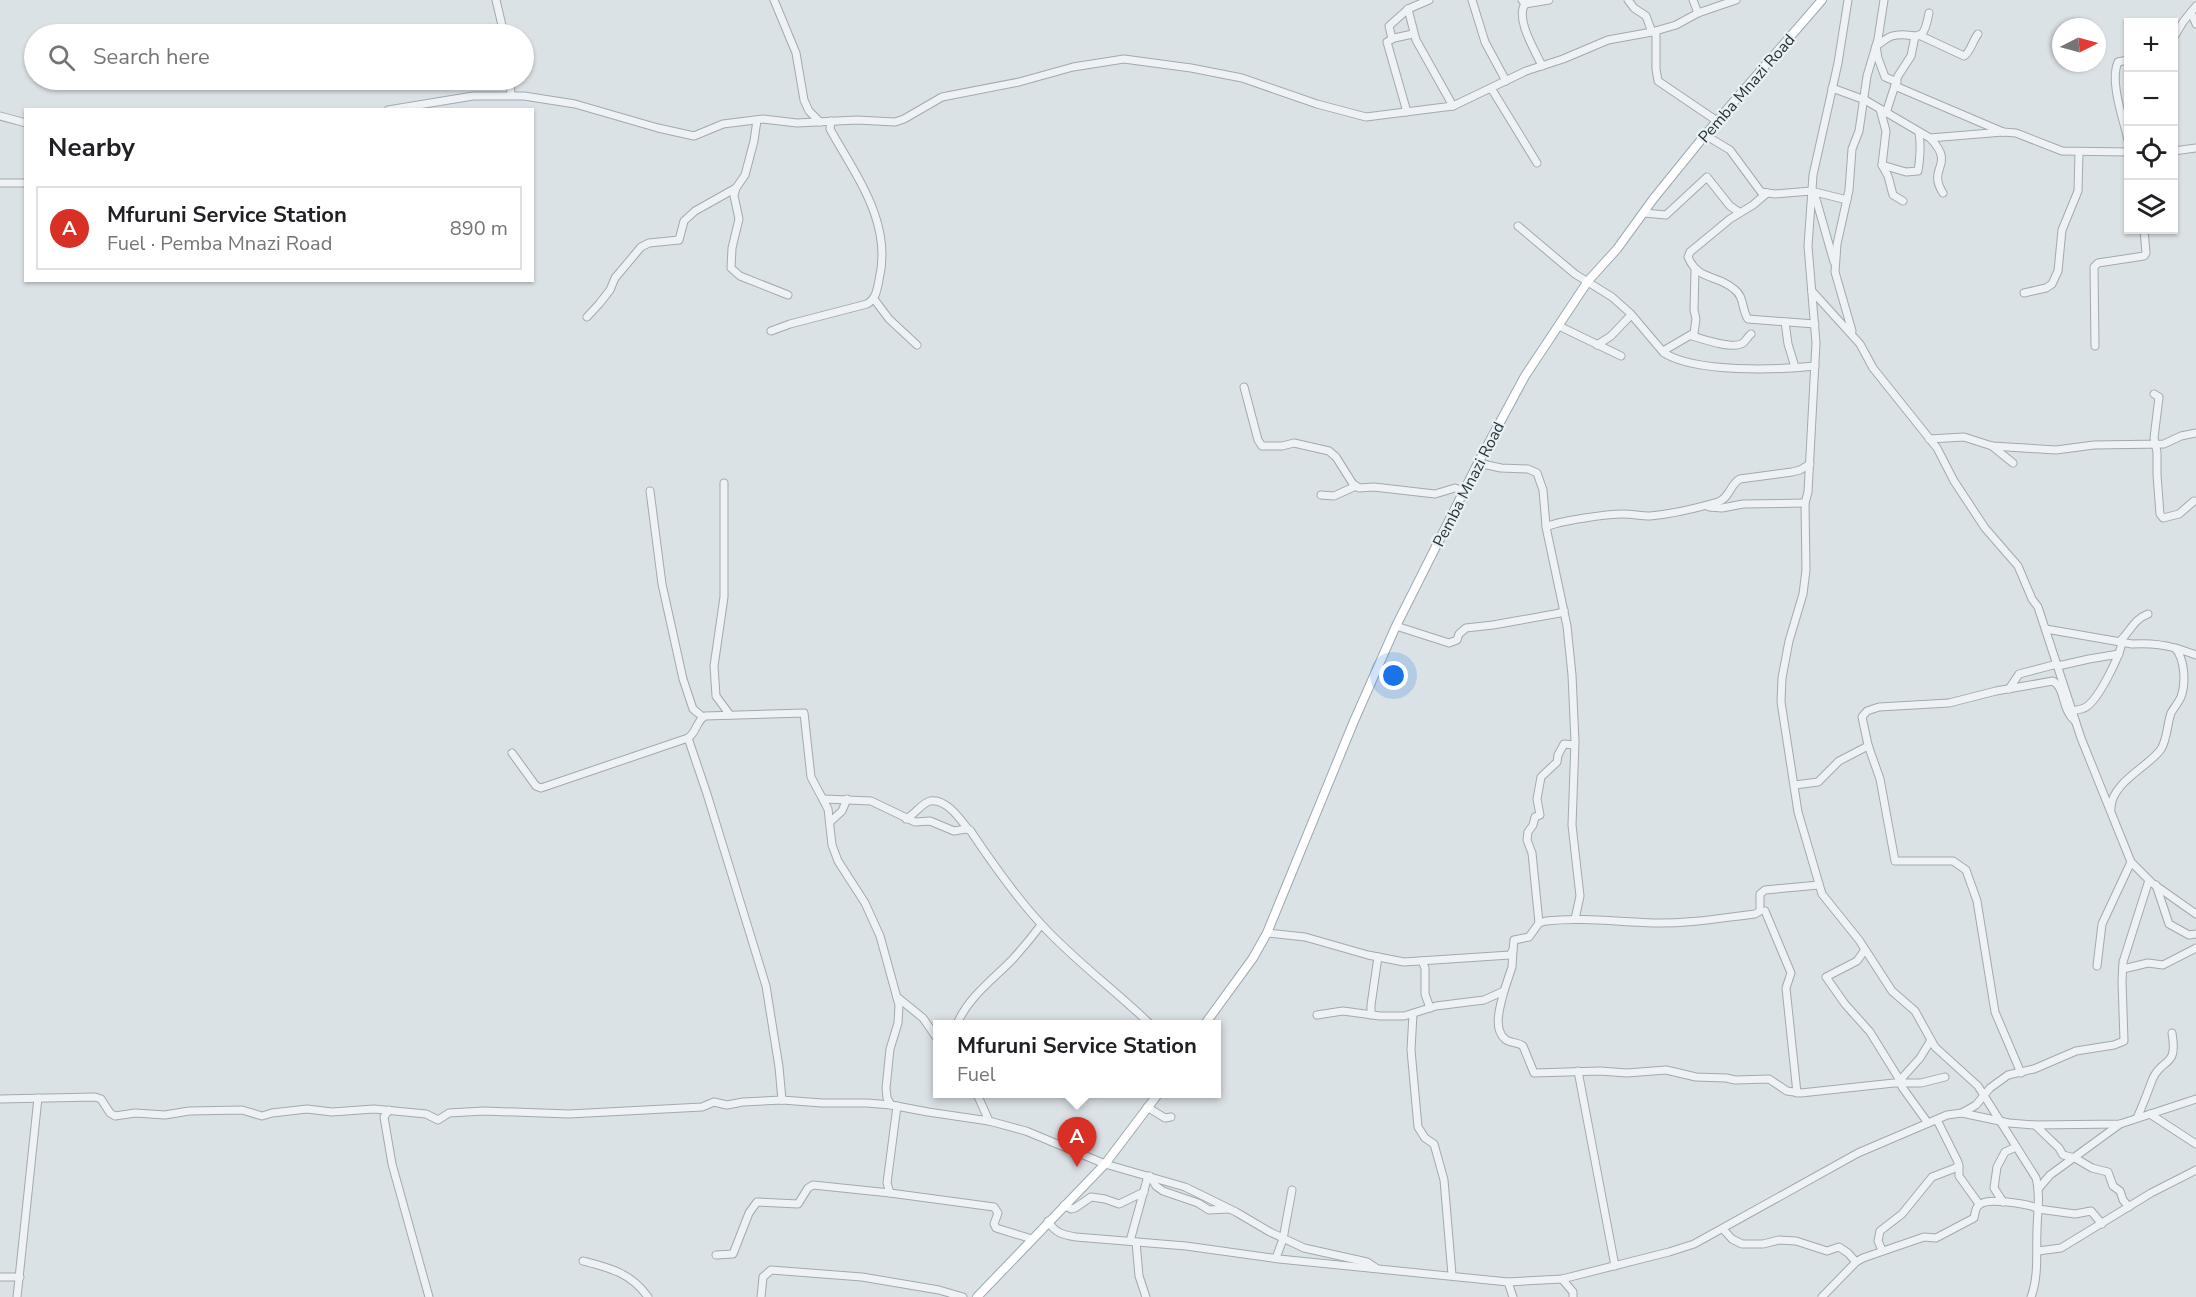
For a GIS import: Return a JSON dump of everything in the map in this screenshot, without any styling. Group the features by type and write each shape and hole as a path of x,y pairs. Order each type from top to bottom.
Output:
{"main road":[{"name":"Pemba Mnazi Road","path":"1208,1020 1253,958 1267,933 1354,721 1396,626 1478,463 1525,376 1588,281 1617,249 1705,135 1822,0"},
{"path":"978,1297 1048,1221 1105,1164 1155,1098"}],"street":[{"path":"496,0 502,24"},
{"path":"774,0 796,53 804,100 809,111 820,122"},
{"path":"1392,39 1389,26 1408,9 1429,0"},
{"path":"1472,0 1485,42 1506,81"},
{"path":"1542,66 1526,31 1522,12 1523,2 1549,0"},
{"path":"1628,0 1634,8 1646,16 1654,32 1658,81 1717,121"},
{"path":"1693,0 1698,14"},
{"path":"400,108 473,96 511,95 575,104 692,136 723,124 757,120 797,123 900,121 942,97 1019,82 1073,67 1124,59 1242,78 1362,117 1453,106 1526,71 1608,40 1654,32 1736,0"},
{"path":"1848,0 1813,191 1808,246 1815,324 1815,366 1808,492 1805,503 1806,570 1780,693 1798,812 1822,894 1859,940 1864,951 1892,990 1915,1011 1931,1040 1942,1054 1971,1078 1984,1095 1998,1121 2036,1178 2038,1251 2035,1287 2031,1297"},
{"path":"1835,265 1838,233 1850,190 1852,149 1859,131 1867,76 1876,46 1884,0"},
{"path":"1408,9 1413,34 1453,106"},
{"path":"2194,9 2196,24"},
{"path":"2178,31 2194,9"},
{"path":"1876,46 1890,37 1916,36 1924,32 1929,14"},
{"path":"1407,112 1387,42 1413,34"},
{"path":"1916,36 1964,56 1978,34"},
{"path":"1903,201 1893,195 1888,176 1882,165 1886,131 1883,111 1911,56 1916,36"},
{"path":"1876,46 1885,77 2003,132 2024,136 2062,151 2124,151"},
{"path":"2124,61 2118,62 2116,71 2124,126"},
{"path":"1491,88 1537,163"},
{"path":"1832,88 1865,100 1930,138 1940,149 1942,155 1937,179 1943,193"},
{"path":"511,90 511,95"},
{"path":"0,116 24,122"},
{"path":"757,120 745,175 736,188 734,201 738,219 731,256 731,270 740,276 788,295"},
{"path":"771,331 867,304 874,299 881,274 883,254 877,217 830,129 831,121"},
{"path":"1930,138 2003,132"},
{"path":"1882,165 1906,172 1918,171 1918,154 1921,145 1919,133"},
{"path":"1705,135 1730,150 1761,192 1813,191 1847,200"},
{"path":"2178,150 2196,148"},
{"path":"2024,293 2046,288 2052,284 2058,271 2062,230 2078,190 2079,152"},
{"path":"1644,213 1666,215 1707,177 1730,206 1739,212"},
{"path":"0,183 24,183"},
{"path":"587,317 641,247 649,243 679,240 684,221 694,211 736,188"},
{"path":"1813,191 1853,336"},
{"path":"1692,336 1696,319 1694,310 1695,270 1688,257 1690,252 1739,212 1753,205 1767,193"},
{"path":"1518,226 1561,263 1612,297 1671,357 1701,366 1718,368 1815,366"},
{"path":"2095,346 2094,267 2098,262 2144,256 2146,253 2144,234"},
{"path":"1695,270 1736,290 1742,297 1743,310 1748,318 1815,324"},
{"path":"1812,291 1853,336 1880,376 1937,448 1954,481 1985,528 2018,566 2032,599 2038,607 2076,722 2132,862 2152,882 2196,914"},
{"path":"874,299 889,319 916,345"},
{"path":"1597,345 1611,336 1631,315"},
{"path":"1785,322 1795,368"},
{"path":"1559,326 1621,356"},
{"path":"1663,351 1692,336 1712,343 1737,345 1742,344 1751,334"},
{"path":"1244,387 1261,445 1277,447 1294,442 1326,450 1336,457 1356,486"},
{"path":"2154,394 2159,397 2155,430 2158,504 2161,516 2179,514 2194,501"},
{"path":"1929,439 1964,437 1992,446 2056,450 2123,443 2156,445 2170,443 2181,436 2196,433"},
{"path":"1992,446 2013,462"},
{"path":"1478,463 1501,468 1528,469 1537,473 1543,490 1545,532 1564,610 1572,675 1574,745 1572,825 1580,896 1575,919"},
{"path":"1546,526 1622,514 1636,516 1664,514 1700,506 1724,499 1740,479 1792,472 1810,464"},
{"path":"724,483 724,597 714,666 716,696 730,715"},
{"path":"1321,495 1334,496 1356,486 1435,494 1455,488 1465,491"},
{"path":"650,490 662,584 683,680 693,709 703,717"},
{"path":"1700,506 1722,508 1743,504 1805,503"},
{"path":"1396,626 1449,643 1456,640 1466,628 1560,613 1564,610"},
{"path":"2072,711 2088,705 2098,695 2119,654 2121,642 2136,619 2148,614"},
{"path":"2046,629 2121,642 2155,644 2196,655"},
{"path":"2112,810 2111,803 2124,781 2162,748 2171,713 2179,701 2183,688 2181,657 2175,648"},
{"path":"2009,689 2019,674 2089,658 2119,654"},
{"path":"2021,1073 1995,1012 1972,881 1966,870 1953,861 1895,861 1880,779 1868,745 1862,717 1867,711 1899,705 1949,703 2049,682 2057,683 2061,689 2061,698 2067,712 2076,722"},
{"path":"512,753 536,786 541,788 688,738 703,717 804,713 811,777 828,809 832,845 838,861 862,896 880,936 897,997 900,1013 890,1049 886,1088 887,1098 894,1105"},
{"path":"688,738 766,986 782,1100"},
{"path":"1574,745 1564,744 1557,762 1542,775 1537,799 1540,813 1535,817 1527,834 1532,853 1539,923 1532,935 1514,940 1512,967 1499,1009 1499,1029 1506,1040 1518,1043 1527,1050 1534,1073 1578,1071 1634,1073 1653,1069 1674,1071 1696,1077 1734,1080 1769,1079 1787,1091 1797,1093 1921,1083 1945,1077"},
{"path":"1794,786 1818,782 1839,761 1868,745"},
{"path":"824,799 871,801 918,823 933,822 954,831 968,829"},
{"path":"830,822 842,811 847,799"},
{"path":"906,819 927,803 934,801 949,808 968,829 1008,885 1041,925 1145,1020"},
{"path":"2097,966 2102,924 2132,862"},
{"path":"2152,882 2169,924 2189,935 2196,934"},
{"path":"1962,1113 1976,1105 2001,1079 2008,1075 2021,1073 2076,1051 2114,1045 2124,1041 2122,969 2132,931 2152,882"},
{"path":"1539,923 1575,919 1652,923 1755,914 1760,911 1760,894 1766,890 1819,885"},
{"path":"1765,911 1791,973 1786,988 1797,1093"},
{"path":"959,1020 975,997 1012,960 1041,925"},
{"path":"1267,933 1305,937 1404,962 1510,955 1513,950"},
{"path":"2122,969 2148,963 2163,965 2196,948"},
{"path":"1864,951 1857,961 1826,977 1845,1004 1870,1032 1928,1123"},
{"path":"1371,1015 1378,957"},
{"path":"1422,961 1425,968 1425,994 1430,1008"},
{"path":"1317,1014 1343,1011 1393,1016 1413,1014 1430,1008 1484,1000 1504,991"},
{"path":"897,997 911,1007 933,1032"},
{"path":"1413,1014 1411,1050 1418,1127 1425,1138 1434,1144 1442,1171 1452,1275"},
{"path":"2138,1118 2156,1074 2170,1061 2172,1056 2172,1033"},
{"path":"1901,1083 1902,1078 1920,1058 1931,1040"},
{"path":"1578,1071 1615,1266"},
{"path":"17,1297 38,1098"},
{"path":"0,1100 99,1098 115,1116 135,1113 165,1115 189,1111 242,1110 262,1116 306,1109 325,1112 374,1109 426,1114 438,1120 449,1113 582,1113 702,1107 714,1102 727,1105 782,1100 894,1105 989,1121 1026,1131 1105,1164 1185,1188 1232,1209 1283,1239 1304,1248 1367,1262 1376,1268"},
{"path":"979,1098 989,1121"},
{"path":"1048,1221 1062,1234 1508,1282 1562,1279 1683,1248 1858,1153 1947,1115 1962,1113 1998,1121 2035,1125 2120,1124 2196,1099"},
{"path":"890,1193 887,1184 894,1105"},
{"path":"1147,1107 1165,1118 1171,1117"},
{"path":"389,1110 385,1114 384,1121 388,1144 429,1297"},
{"path":"2150,1114 2196,1144"},
{"path":"1936,1120 1959,1165 1959,1176 1979,1204"},
{"path":"2038,1189 2050,1175 2120,1124"},
{"path":"2035,1125 2057,1146 2062,1155 2108,1172 2112,1186 2120,1191 2129,1207"},
{"path":"2003,1202 1994,1188 1997,1167 2005,1152 2016,1147"},
{"path":"1882,1250 1878,1241 1880,1231 1902,1214 1932,1177 1956,1169 1959,1165"},
{"path":"2038,1251 2061,1248 2196,1170"},
{"path":"1146,1297 1139,1276 1133,1242 1149,1176"},
{"path":"716,1255 733,1254 748,1212 754,1203 798,1204 808,1188 813,1185 994,1207 998,1213 994,1224 996,1228 1032,1239"},
{"path":"1276,1258 1283,1239 1292,1190"},
{"path":"1064,1205 1071,1209 1075,1208 1091,1197 1119,1204 1144,1192"},
{"path":"1979,1204 2003,1202 2075,1214 2091,1211 2102,1224"},
{"path":"1822,1297 1856,1262 1882,1250 1924,1237 1936,1238 1974,1218 1979,1204"},
{"path":"1723,1228 1732,1239 1742,1244 1763,1244 1779,1240 1796,1241 1827,1251 1839,1247 1856,1262"},
{"path":"583,1262 627,1275 648,1297"},
{"path":"760,1297 763,1277 771,1270 862,1277 939,1290 963,1297"},
{"path":"0,1277 20,1277"},
{"path":"1562,1279 1573,1292 1573,1297"},
{"path":"1508,1282 1513,1297"}],"place":[{"name":"Mfuruni Service Station","path":"1077,1167"}]}
